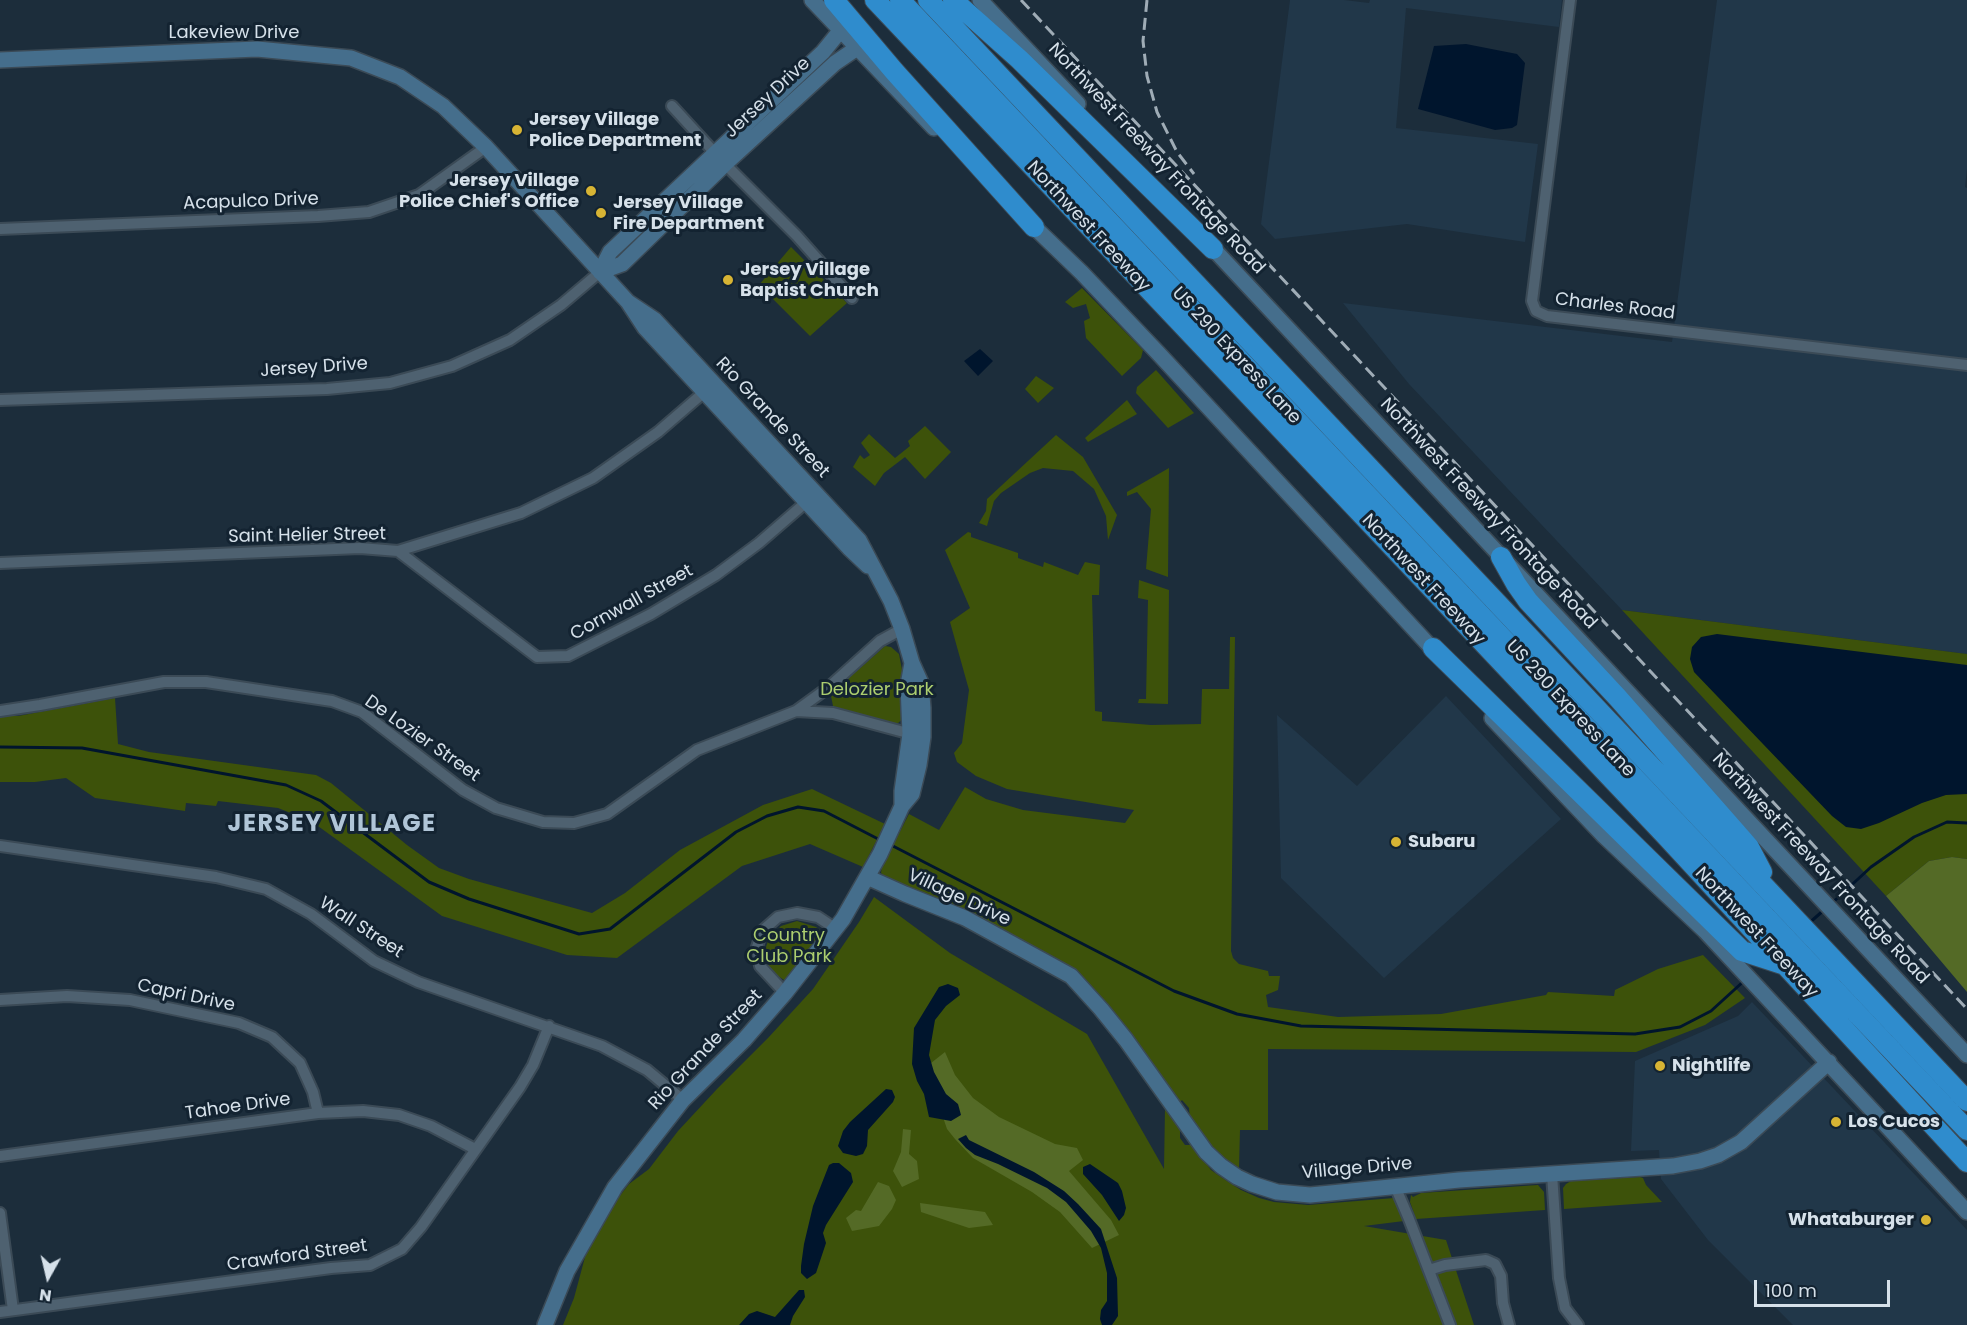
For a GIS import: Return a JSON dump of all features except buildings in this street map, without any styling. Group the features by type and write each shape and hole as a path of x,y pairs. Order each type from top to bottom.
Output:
{"highway":[{"path":"834,0 894,71 1034,227"},
{"name":"Northwest Freeway","path":"876,0 1768,932 1789,969 1967,1162"},
{"name":"US 290 Express Lane","path":"900,0 1768,932 1808,960 1967,1130"},
{"name":"Northwest Freeway","path":"928,0 1967,1101"},
{"path":"953,0 1026,66 1214,249"},
{"path":"1501,557 1528,601 1618,698 1749,848 1773,893"},
{"path":"1433,648 1742,951 1789,969"}],"street":[{"path":"812,0 903,98 1082,273 1433,648 1458,682 1588,819 1705,931 1967,1212"},
{"name":"Northwest Freeway Frontage Road","path":"980,0 1967,1055"},
{"name":"Charles Road","path":"1570,0 1532,302 1536,311 1547,316 1967,366"},
{"name":"Jersey Drive","path":"0,400 315,390 390,383 452,366 510,340 561,305 600,272 622,264 823,52 840,31"},
{"name":"Jersey Drive","path":"721,158 840,58 857,48"},
{"name":"Lakeview Drive","path":"0,60 257,49 351,58 400,77 443,106 486,147 600,272"},
{"path":"672,106 797,236 852,298"},
{"name":"Acapulco Drive","path":"0,229 369,212 418,195 486,147"},
{"name":"Rio Grande Street","path":"545,1325 567,1271 615,1187 683,1100 744,1040 785,993 836,928 892,831 902,806 902,791 916,736 908,685 912,663 891,601 859,540 811,497 709,388 655,320 628,302 600,272"},
{"name":"Saint Helier Street","path":"0,563 360,548 398,551 521,513 593,478 658,432 709,388"},
{"name":"Cornwall Street","path":"398,551 537,657 568,656 651,614 716,575 759,543 811,497"},
{"name":"De Lozier Street","path":"0,711 164,682 206,682 332,701 362,712 463,790 496,808 543,822 574,823 607,814 698,750 796,711 829,687 880,641 902,629"},
{"name":"De Lozier Street","path":"796,711 833,713 916,736"},
{"name":"Wall Street","path":"0,846 216,877 266,889 311,914 374,961 418,982 602,1046 647,1070 683,1100"},
{"name":"Village Drive","path":"867,877 965,918 1071,976 1126,1040 1206,1152 1221,1167 1237,1177 1267,1189 1310,1195 1395,1186 1673,1166 1718,1155 1741,1142 1828,1062"},
{"path":"785,993 760,966 757,947 762,931 778,917 797,913 818,917 836,928"},
{"name":"Capri Drive","path":"0,1000 67,996 130,1000 239,1023 272,1037 300,1063 313,1092 318,1113"},
{"name":"Crawford Street","path":"0,1312 331,1268 370,1265 402,1249 421,1227 524,1080 533,1065 549,1026"},
{"name":"Tahoe Drive","path":"0,1156 318,1113 363,1111 399,1115 431,1126 475,1149"},
{"path":"1552,1174 1559,1278 1565,1308 1578,1325"},
{"path":"1395,1186 1450,1325"},
{"path":"0,1213 13,1310"},
{"path":"1429,1270 1444,1265 1486,1260 1496,1264 1501,1276 1503,1303 1509,1325"}],"shaded area":[{"path":"1290,0 1344,0 1369,3 1370,0 1562,0 1559,27 1406,8 1396,128 1538,144 1525,242 1407,224 1275,239 1261,224"},
{"path":"1717,0 1967,0 1967,169 1965,187 1967,188 1967,654 1622,610 1409,384 1343,303 1672,342"},
{"path":"1466,44 1517,54 1525,63 1517,125 1512,128 1495,130 1418,109 1434,46"},
{"path":"980,349 993,361 978,376 964,361"},
{"path":"1717,634 1967,665 1967,794 1946,795 1861,829 1846,827 1832,816 1694,672 1690,659 1692,647 1701,637"},
{"path":"1446,696 1561,819 1384,978 1281,878 1277,715 1357,786"},
{"path":"948,984 958,988 960,995 946,1006 935,1020 929,1055 934,1072 946,1094 958,1104 961,1115 951,1121 929,1117 924,1094 912,1064 914,1028 939,987"},
{"path":"1752,1002 1967,1230 1967,1325 1793,1325 1708,1240 1661,1179 1659,1150 1631,1151 1635,1061 1738,1016"},
{"path":"886,1089 892,1090 895,1097 868,1130 867,1146 863,1154 856,1156 843,1153 838,1146 843,1131"},
{"path":"966,1135 969,1140 1034,1172 1064,1191 1101,1229 1117,1278 1118,1316 1112,1325 1102,1325 1100,1319 1101,1310 1107,1301 1107,1273 1101,1248 1091,1231 1066,1202 1047,1188 975,1155 958,1139"},
{"path":"839,1163 851,1173 853,1182 826,1225 823,1233 826,1243 816,1273 807,1279 801,1273 804,1244 813,1206 829,1165"},
{"path":"1090,1164 1118,1183 1126,1208 1119,1221 1102,1195 1083,1174 1083,1167"},
{"path":"799,1290 804,1290 805,1297 790,1325 739,1325 749,1314 757,1311 775,1317"}],"green space":[{"path":"791,247 847,303 810,336 759,285"},
{"path":"1082,288 1143,350 1141,358 1122,376 1086,338 1084,321 1090,318 1086,304 1073,308 1065,302"},
{"path":"1156,370 1194,413 1168,428 1136,393 1137,387"},
{"path":"1036,376 1054,388 1038,403 1025,389"},
{"path":"1127,400 1137,414 1088,442 1085,438"},
{"path":"925,426 951,452 925,479 905,457 884,473 875,486 853,467 860,455 864,459 870,455 861,443 869,434 895,458 910,446 908,441"},
{"path":"1056,435 1083,457 1117,515 1108,540 1106,516 1094,489 1073,471 1043,468 1030,473 1001,493 994,501 987,526 979,523 986,511 987,499"},
{"path":"1169,468 1168,577 1146,569 1151,509 1137,492 1127,496 1127,492"},
{"path":"968,532 971,533 971,537 1018,553 1018,558 1043,567 1044,562 1078,575 1085,562 1100,565 1099,595 1092,595 1095,711 1102,712 1102,721 1151,725 1201,724 1202,689 1229,689 1230,637 1235,637 1231,951 1233,958 1239,964 1268,971 1269,976 1280,976 1278,990 1266,995 1268,1007 1338,1017 1441,1014 1546,995 1548,992 1614,996 1615,990 1658,969 1703,955 1745,998 1705,1025 1636,1052 1268,1049 1268,1130 1240,1130 1239,1169 1207,1143 1190,1120 1189,1108 1182,1100 1176,1103 1098,993 1080,976 1063,962 989,923 886,878 881,873 882,866 909,814 939,830 965,787 986,799 1023,810 1125,823 1134,810 1007,789 976,776 957,762 954,753 962,743 969,690 950,622 970,608 945,550"},
{"path":"1139,580 1169,590 1168,704 1138,703 1139,699 1146,699 1148,600 1138,598"},
{"path":"1622,610 1967,654 1967,859 1952,857 1929,861 1886,896"},
{"name":"Delozier Park","path":"885,646 891,647 899,654 903,675 905,717 897,724 890,723 833,706 831,696 833,692"},
{"path":"115,698 118,744 149,752 316,775 331,783 439,868 469,879 592,913 625,893 680,850 763,805 812,789 885,824 863,867 810,844 742,866 617,958 567,955 442,916 311,821 278,808 218,801 216,806 186,803 185,811 95,798 66,778 35,782 0,782 0,716 18,716"},
{"path":"1952,857 1967,859 1967,992 1886,896 1929,861"},
{"path":"874,897 950,953 1087,1034 1164,1169 1165,1108 1180,1128 1180,1138 1185,1145 1193,1145 1211,1170 1241,1190 1259,1198 1274,1202 1308,1205 1394,1198 1404,1221 1364,1226 1446,1240 1474,1325 563,1325 574,1298 588,1246 615,1202 629,1184 649,1169 678,1131 813,989"},
{"name":"Country Club Park","path":"797,921 816,927 820,930 822,937 789,979 784,980 772,972 767,964 766,947 769,938 781,926"},
{"path":"945,1052 955,1075 973,1098 999,1117 1055,1144 1077,1148 1083,1160 1069,1171 1111,1220 1119,1235 1092,1248 1060,1212 1032,1192 973,1158 947,1129 926,1067"},
{"path":"903,1129 911,1130 909,1154 917,1161 919,1179 902,1187 893,1171 901,1152"},
{"path":"1640,1177 1662,1202 1564,1209 1563,1188 1571,1181"},
{"path":"878,1182 889,1186 896,1200 892,1209 879,1226 852,1231 846,1218 856,1210 861,1211"},
{"path":"1538,1185 1544,1192 1545,1210 1416,1219 1410,1202 1411,1195 1413,1197 1421,1193"},
{"path":"920,1203 985,1212 993,1225 969,1228 921,1212"}],"waterway":[{"path":"0,747 82,748 286,785 321,801 429,882 469,899 579,934 610,929 736,832 767,816 798,807 824,811 882,841"},
{"path":"1831,904 1871,867 1914,837 1947,822 1967,823"},
{"path":"891,845 1174,991 1237,1014 1301,1026 1635,1034 1680,1027 1711,1011 1745,980"},
{"path":"1808,924 1824,910"}],"railway":[{"path":"1021,0 1967,1009"},
{"path":"1147,0 1143,41 1147,76 1157,112 1177,152 1194,174"}],"place":[{"name":"Jersey Village Police Department","path":"517,130"},
{"name":"Jersey Village Police Chief's Office","path":"591,191"},
{"name":"Jersey Village Fire Department","path":"601,213"},
{"name":"Jersey Village Baptist Church","path":"728,280"},
{"name":"Subaru","path":"1396,842"},
{"name":"Nightlife","path":"1660,1066"},
{"name":"Los Cucos","path":"1836,1122"},
{"name":"Whataburger","path":"1926,1220"}],"district":[{"name":"JERSEY VILLAGE","path":"332,825"}]}
